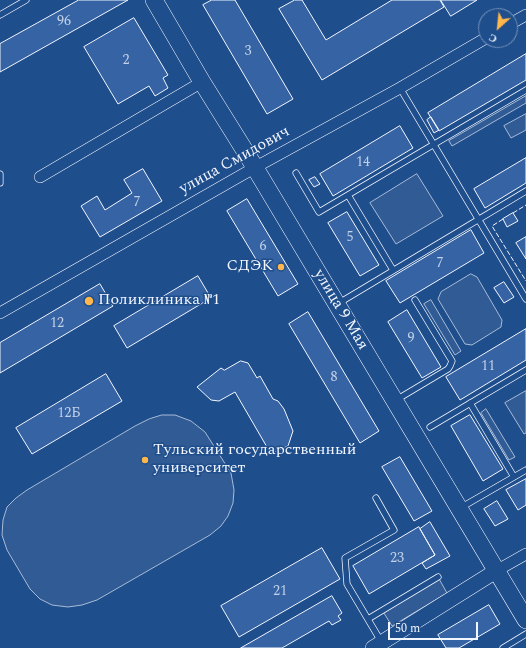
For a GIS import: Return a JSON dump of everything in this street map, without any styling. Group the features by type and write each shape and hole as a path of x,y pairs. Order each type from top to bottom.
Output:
{"main road":[{"name":"улица 9 Мая","path":"154,0 526,620"}],"street":[{"name":"улица Смидович","path":"0,313 478,43"},
{"path":"40,177 202,82"},
{"path":"378,645 496,571 526,554"}],"lane":[{"path":"0,15 26,0"},
{"path":"400,88 526,299"},
{"path":"296,173 319,212 526,90"},
{"path":"0,174 0,182"},
{"path":"336,304 526,191"},
{"path":"348,195 393,270"},
{"path":"395,401 448,369 452,361 415,300"},
{"path":"430,427 526,370"},
{"path":"470,403 514,477"},
{"path":"460,508 526,470"},
{"path":"376,498 394,530 345,558 346,584 368,619 378,645"},
{"path":"368,619 438,577"},
{"path":"503,648 526,634"}],"shaded area":[{"path":"526,96 526,103 452,146 449,141"},
{"path":"526,114 526,130 511,138 504,126"},
{"path":"417,174 443,216 396,244 370,203"},
{"path":"471,274 477,277 502,320 501,327 472,345 465,344 438,299 441,292"},
{"path":"431,300 461,351 455,355 424,304"},
{"path":"526,391 526,433 524,434 505,403"},
{"path":"486,409 515,457 509,460 481,413"},
{"path":"162,415 175,415 191,421 205,432 231,473 234,490 233,503 228,516 221,526 210,535 97,600 82,605 68,607 52,605 40,599 30,589 7,550 2,535 3,520 7,507 27,490 135,426 149,419"},
{"path":"438,577 447,593 392,626 382,610"}],"building":[{"path":"79,0 128,0 0,72 0,44"},
{"path":"212,0 235,0 293,99 267,114 203,5"},
{"path":"295,0 302,0 326,40 392,0 440,0 444,7 322,80 279,9"},
{"path":"441,0 477,0 451,16"},
{"path":"134,18 168,75 163,78 168,88 155,96 149,86 118,104 84,47"},
{"path":"526,54 526,80 439,131 428,113"},
{"path":"431,117 439,130 434,133 427,120"},
{"path":"400,126 413,148 333,196 320,174"},
{"path":"526,158 526,183 485,208 474,189"},
{"path":"143,169 162,201 100,237 81,206 97,196 105,210 132,193 124,180"},
{"path":"315,177 320,184 314,187 309,180"},
{"path":"247,199 298,284 278,296 227,211"},
{"path":"347,212 379,265 360,276 328,223"},
{"path":"513,213 518,221 507,227 503,219"},
{"path":"471,230 484,253 400,303 386,281"},
{"path":"526,237 526,259 516,243"},
{"path":"198,276 211,298 127,348 114,326"},
{"path":"504,282 514,297 504,303 494,288"},
{"path":"100,284 113,306 0,373 0,343"},
{"path":"407,310 441,367 422,378 388,322"},
{"path":"308,312 379,431 360,443 289,324"},
{"path":"526,329 526,360 460,400 446,377"},
{"path":"241,361 248,363 257,378 260,376 273,399 278,401 284,409 293,431 288,446 271,454 235,392 219,401 211,400 197,387 221,368 224,370"},
{"path":"106,374 122,401 32,454 16,428"},
{"path":"470,415 503,469 483,481 451,426"},
{"path":"400,457 432,511 414,521 382,467"},
{"path":"526,479 526,505 518,510 506,490"},
{"path":"497,501 508,519 495,526 484,509"},
{"path":"430,522 450,556 426,569 422,563 435,555 420,529"},
{"path":"419,527 435,555 369,594 353,566"},
{"path":"322,548 340,579 239,637 221,606"},
{"path":"332,596 342,613 338,616 341,620 332,625 329,621 282,648 241,648"},
{"path":"489,605 500,624 459,648 446,648 438,635"}],"fence":[{"path":"513,213 526,205"},
{"path":"503,219 492,226 526,281"}],"place":[{"name":"СДЭК","path":"281,267"},
{"name":"Поликлиника №1","path":"89,301"},
{"name":"Тульский государственный университет","path":"145,460"}]}
